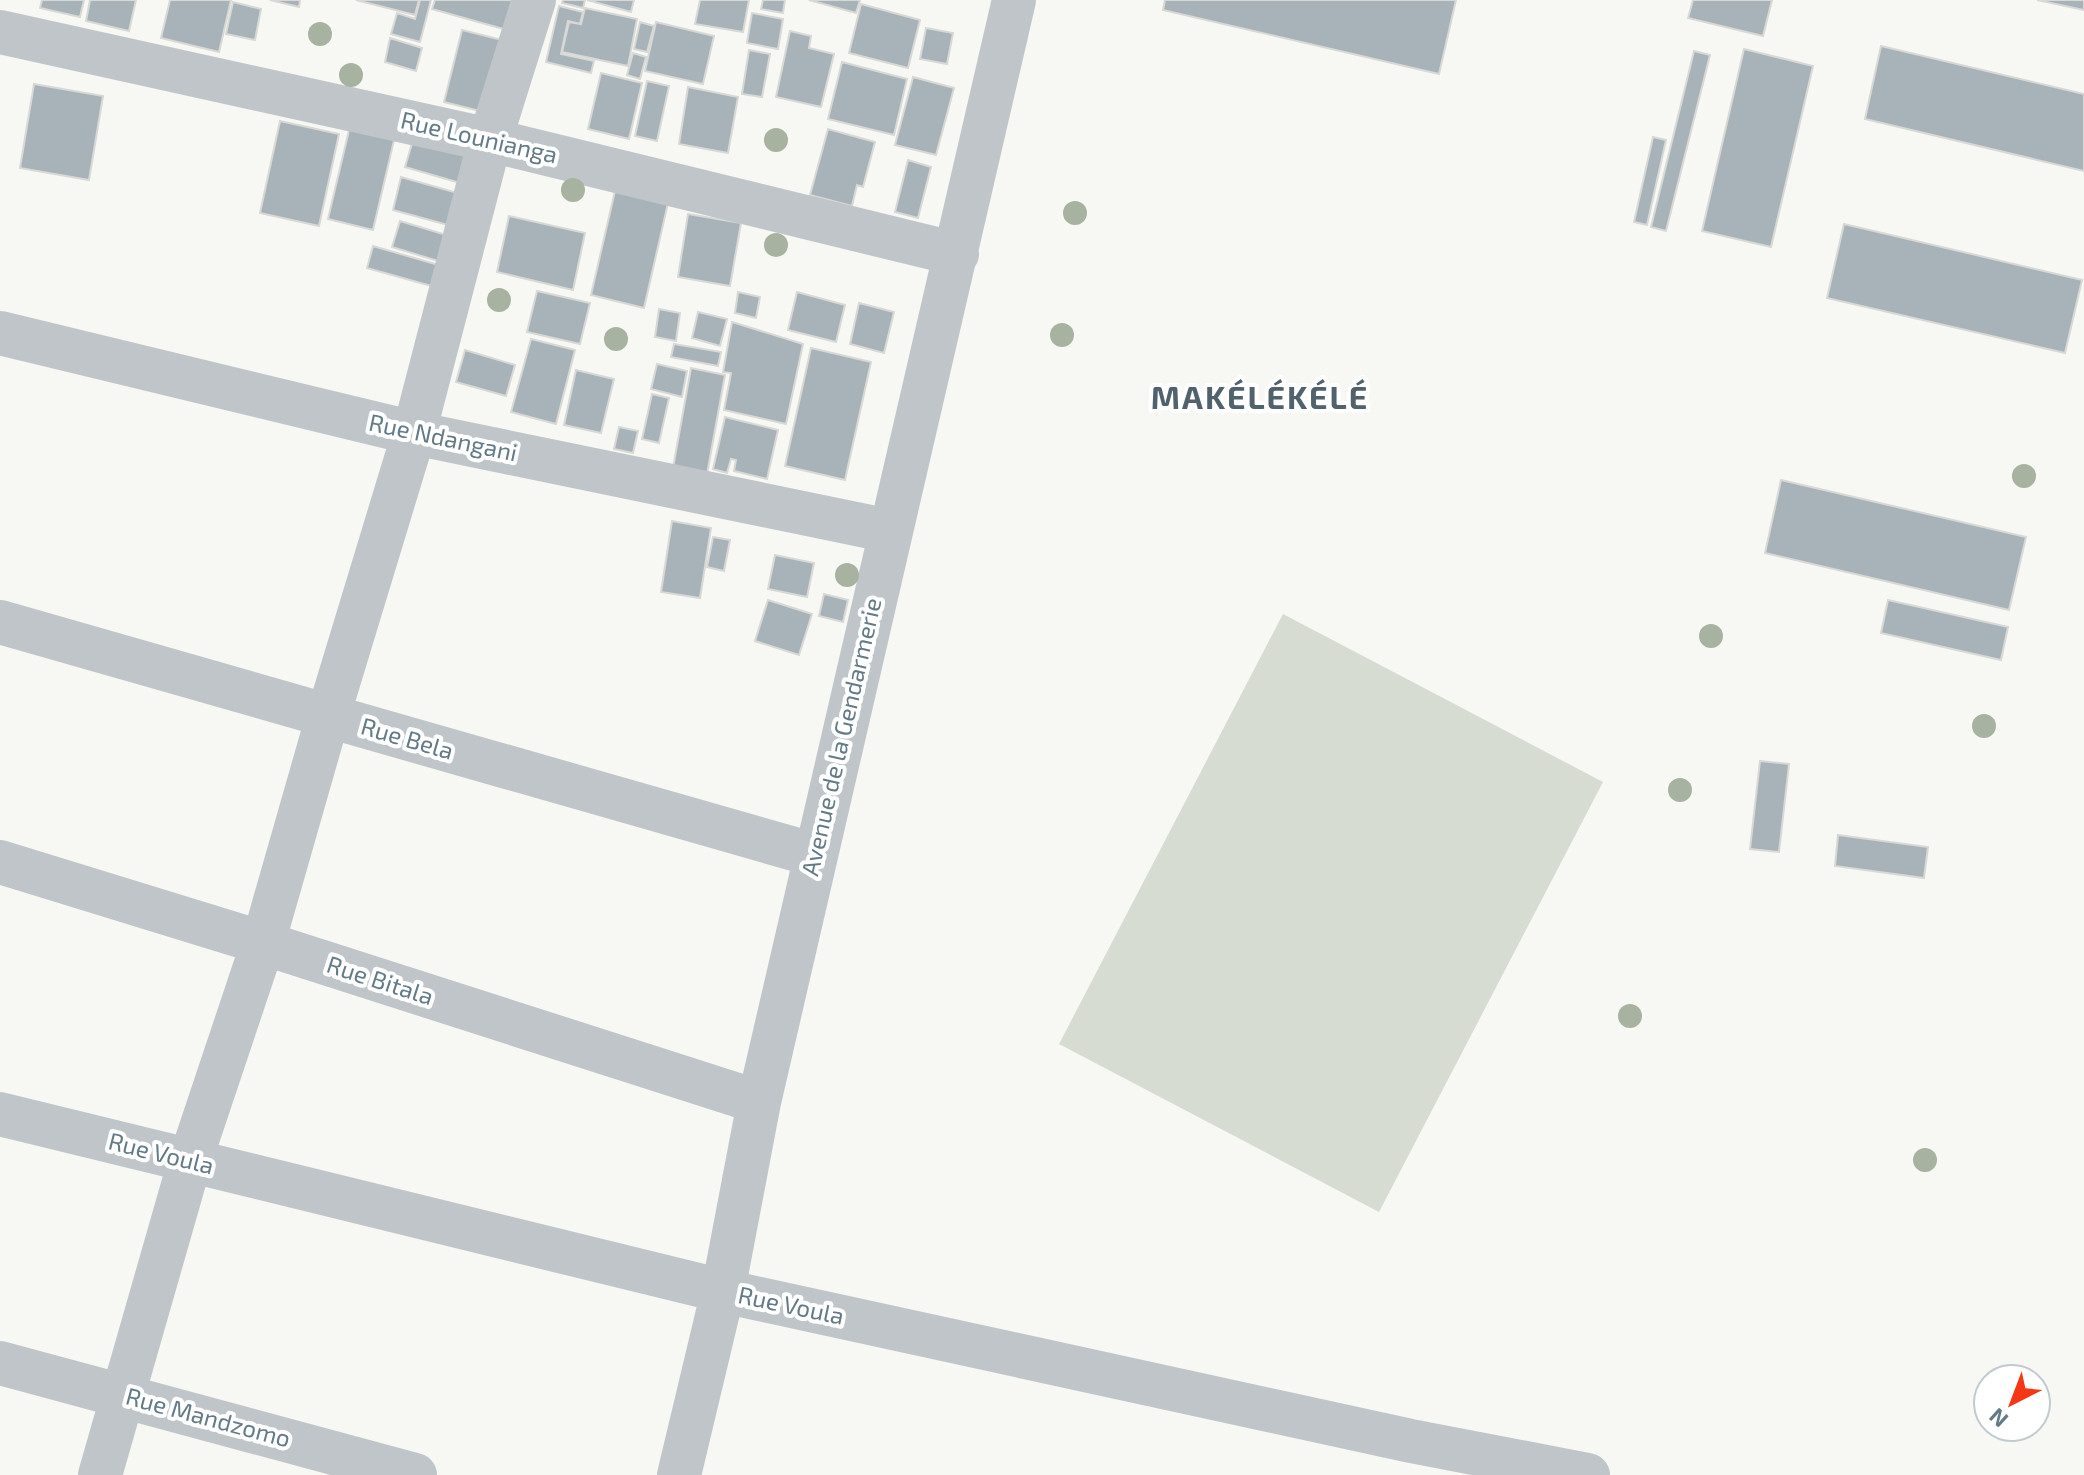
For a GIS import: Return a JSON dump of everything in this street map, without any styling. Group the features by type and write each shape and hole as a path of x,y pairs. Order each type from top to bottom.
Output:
{"street":[{"path":"100,1475 190,1161 263,943 414,433 490,140 534,0"},
{"name":"Avenue de la Gendarmerie","path":"679,1475 723,1291 759,1102 815,855 1014,0"},
{"name":"Rue Lounianga","path":"0,32 490,140 957,254"},
{"name":"Rue Ndangani","path":"0,333 414,433 890,531"},
{"name":"Rue Bela","path":"0,622 815,855"},
{"name":"Rue Bitala","path":"0,862 759,1102"},
{"name":"Rue Voula","path":"0,1114 723,1291 1411,1441 1588,1475"},
{"name":"Rue Mandzomo","path":"0,1363 415,1475"}],"shaded area":[{"path":"1283,614 1603,782 1379,1212 1059,1044"}],"building":[{"path":"42,0 84,0 80,17 40,8"},
{"path":"90,0 136,0 129,31 86,21"},
{"path":"170,0 231,0 219,52 161,38"},
{"path":"270,0 300,0 299,7"},
{"path":"356,0 419,0 415,15"},
{"path":"420,0 431,0 420,42 391,34 397,13 415,19"},
{"path":"435,0 516,0 507,30 432,9"},
{"path":"563,0 585,0 583,8 562,3"},
{"path":"587,0 634,0 631,12"},
{"path":"700,0 749,0 743,32 695,24"},
{"path":"763,0 785,0 783,13 761,9"},
{"path":"809,0 860,0 856,13"},
{"path":"1165,0 1456,0 1439,74 1163,10"},
{"path":"1693,0 1772,0 1763,36 1688,18"},
{"path":"2037,0 2084,0 2084,10"},
{"path":"233,2 261,9 255,40 226,34"},
{"path":"861,4 920,20 908,68 849,53"},
{"path":"559,6 583,12 580,24 568,21 561,54 594,61 591,73 546,62"},
{"path":"585,8 637,19 628,66 562,52 569,22 581,24"},
{"path":"752,13 783,19 778,49 747,43"},
{"path":"640,22 654,26 647,52 634,49"},
{"path":"656,22 714,36 703,84 645,71"},
{"path":"926,28 953,33 947,64 920,59"},
{"path":"462,30 510,42 492,114 444,102"},
{"path":"790,31 811,36 809,48 834,54 821,107 776,97"},
{"path":"390,38 422,48 416,71 385,62"},
{"path":"1881,46 2084,94 2084,171 1865,119"},
{"path":"1744,49 1813,66 1771,247 1702,231"},
{"path":"749,50 770,54 762,97 742,94"},
{"path":"1694,51 1710,55 1666,231 1651,227"},
{"path":"633,53 646,57 640,79 627,75"},
{"path":"842,62 907,79 894,135 828,119"},
{"path":"601,73 642,83 629,139 588,129"},
{"path":"913,77 954,88 936,155 895,145"},
{"path":"647,81 669,86 657,141 635,136"},
{"path":"34,84 103,96 89,180 20,168"},
{"path":"688,87 738,97 728,153 679,144"},
{"path":"280,121 339,134 319,226 260,213"},
{"path":"350,126 395,136 373,230 328,219"},
{"path":"828,129 875,142 863,187 857,185 852,206 810,195"},
{"path":"414,137 469,153 460,183 405,167"},
{"path":"1653,137 1666,140 1647,225 1634,222"},
{"path":"908,160 931,167 918,218 895,212"},
{"path":"401,177 468,196 459,228 393,210"},
{"path":"615,191 668,203 644,308 591,295"},
{"path":"688,214 741,223 730,286 678,277"},
{"path":"509,216 585,233 573,290 497,272"},
{"path":"400,221 456,238 448,264 392,247"},
{"path":"1844,224 2082,280 2065,353 1827,298"},
{"path":"373,246 442,266 435,287 367,268"},
{"path":"537,291 590,303 580,344 527,332"},
{"path":"738,292 760,297 756,318 735,313"},
{"path":"797,292 845,305 836,342 788,330"},
{"path":"859,303 894,312 884,353 850,344"},
{"path":"659,309 680,313 676,341 655,337"},
{"path":"698,312 727,319 720,346 692,338"},
{"path":"732,322 803,344 786,424 724,410 731,373 723,372"},
{"path":"531,339 575,350 556,424 511,412"},
{"path":"674,344 721,352 718,366 671,357"},
{"path":"811,348 871,362 845,480 785,466"},
{"path":"465,350 515,365 506,396 456,382"},
{"path":"657,364 687,371 682,397 651,389"},
{"path":"691,368 725,375 707,474 673,468"},
{"path":"576,370 614,379 601,433 564,425"},
{"path":"652,394 669,398 659,443 642,439"},
{"path":"725,417 778,430 767,479 734,471 736,460 731,459 727,473 713,469"},
{"path":"619,427 638,431 633,453 614,449"},
{"path":"1781,480 2026,537 2009,610 1765,553"},
{"path":"672,521 711,528 700,598 661,592"},
{"path":"713,537 730,540 724,571 707,567"},
{"path":"775,555 814,563 807,597 768,589"},
{"path":"824,594 848,600 843,622 819,616"},
{"path":"768,600 812,614 799,655 755,641"},
{"path":"1888,600 2008,627 2001,660 1881,633"},
{"path":"1760,761 1789,764 1779,852 1750,849"},
{"path":"1838,835 1928,847 1924,878 1835,866"}],"district":[{"name":"MAKÉLÉKÉLÉ","path":"1260,398"}]}
